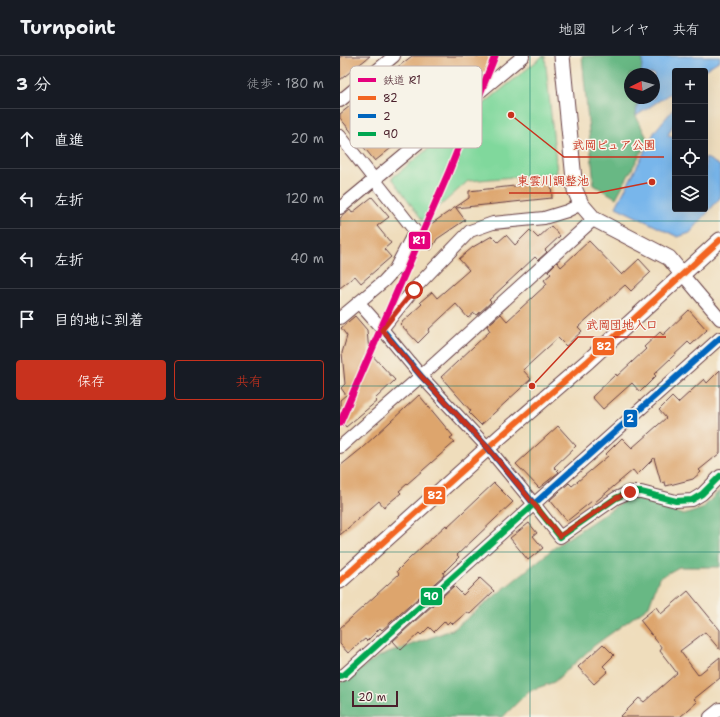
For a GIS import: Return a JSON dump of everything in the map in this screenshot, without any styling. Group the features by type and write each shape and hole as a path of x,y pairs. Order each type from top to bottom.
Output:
{"street":[{"path":"382,66 394,56"},
{"path":"482,90 523,56"},
{"path":"562,56 575,190 581,204 594,219 669,258 720,319"},
{"path":"340,101 350,93"},
{"path":"340,136 414,231 395,269 384,281 340,318"},
{"path":"340,208 413,148"},
{"path":"382,330 414,290 470,231 493,223 544,218 567,211 581,204"},
{"path":"340,446 421,376 594,219"},
{"path":"340,581 488,448 588,361 720,240"},
{"path":"359,303 421,376 488,448 560,536 616,498 630,492 641,492 676,501 692,500 702,494 720,476"},
{"path":"340,676 345,674 720,338"},
{"path":"710,717 720,709"}],"green space":[{"path":"543,56 545,56 557,173 468,181 423,221 392,178 429,148 482,148 482,105"},
{"path":"582,56 643,56 642,68 624,68 624,104 637,104 636,116 648,140 616,198 594,185"},
{"path":"720,490 720,567 679,567 659,578 649,606 595,645 554,682 529,691 503,717 340,717 340,683 378,657 454,629 559,544 627,499 635,497 684,515 702,509"}],"water":[{"path":"643,56 720,56 720,60 708,68 672,68 672,92 660,100 660,68 642,68"},
{"path":"637,104 654,104 636,116"},
{"path":"672,111 672,127 668,135 672,137 672,212 708,212 690,233 678,237 616,207 655,131"},
{"path":"708,159 720,166 720,198 708,212"}],"building":[{"path":"340,56 370,56 358,66 350,66 350,72 340,80"},
{"path":"412,56 489,56 496,64 482,75 482,66 399,66"},
{"path":"350,106 350,130 340,118 340,114"},
{"path":"364,148 391,148 375,161"},
{"path":"551,182 552,198 456,208 465,220 437,239 431,250 420,244 428,226 469,198 469,191"},
{"path":"372,197 389,217 377,226 391,243 384,249 391,257 361,283 355,276 340,288 340,218 350,210 352,213"},
{"path":"551,226 560,236 545,250 547,252 538,260 535,257 489,300 491,302 477,315 474,313 468,318 456,304 428,330 429,332 418,343 400,324 422,304 420,302 432,292 437,298 469,270 459,259 473,247 492,236 498,242 506,235 515,245 530,230 538,238"},
{"path":"589,241 622,275 639,259 651,272 631,291 625,285 578,327 582,331 566,346 558,338 523,370 531,379 481,425 469,413 471,411 441,377 490,331 487,326 501,314 507,321 547,284 544,280 551,274 548,271 557,262 561,267"},
{"path":"689,310 707,330 691,345 688,342 654,374 656,376 640,392 632,383 603,409 592,397 616,374 617,376 646,349 644,347 660,332 663,335"},
{"path":"355,316 367,330 369,352 395,380 375,399 377,401 346,427 340,419 340,400 346,395 341,388 345,384 342,353 347,336 341,328"},
{"path":"720,370 720,453 699,470 701,472 693,479 666,486 665,482 661,483 654,458 637,475 633,470 594,503 592,501 567,521 550,500 569,483 572,486 608,456 606,454 622,438 632,448 666,418 659,410 672,397 678,403 704,379 707,383"},
{"path":"419,395 453,436 450,438 455,442 399,491 401,493 384,507 379,501 340,535 340,466 361,449"},
{"path":"558,426 576,446 554,467 559,472 539,488 516,464"},
{"path":"494,483 513,502 457,555 459,557 443,573 444,575 382,630 380,628 367,641 365,639 348,653 340,644 340,628 399,574 397,571 410,558 446,525 447,527"},
{"path":"529,523 537,533 533,536 543,548 528,560 510,538"},
{"path":"480,578 494,591 470,614 467,612 453,624 450,621 447,624 445,621 434,632 429,627 421,635 419,633 401,650 393,641 454,586 463,595"},
{"path":"688,591 720,630 720,650 705,632 680,651 698,675 720,657 720,678 694,699 697,702 680,717 620,717 639,698 644,702 677,673 660,651 662,648 640,620 656,607 661,614"},
{"path":"603,644 614,655 603,666 608,671 594,684 578,667"}],"rail line":[{"name":"R1","path":"482,89 495,56"},
{"name":"R1","path":"340,423 458,148"}],"transit line":[{"name":"82","path":"340,581 501,436 588,361 720,240"},
{"name":"2","path":"382,329 421,376 488,448 534,504 720,338"},
{"name":"90","path":"340,676 345,674 534,504 560,537 616,498 630,492 641,492 676,501 692,500 702,494 720,476"}],"place":[{"name":"武岡ピュア公園","path":"511,115"},
{"name":"東雲川調整池","path":"652,182"},
{"name":"武岡団地入口","path":"532,386"}],"route":[{"path":"414,290 382,330 421,376 488,448 560,536 616,498 630,492"}]}
